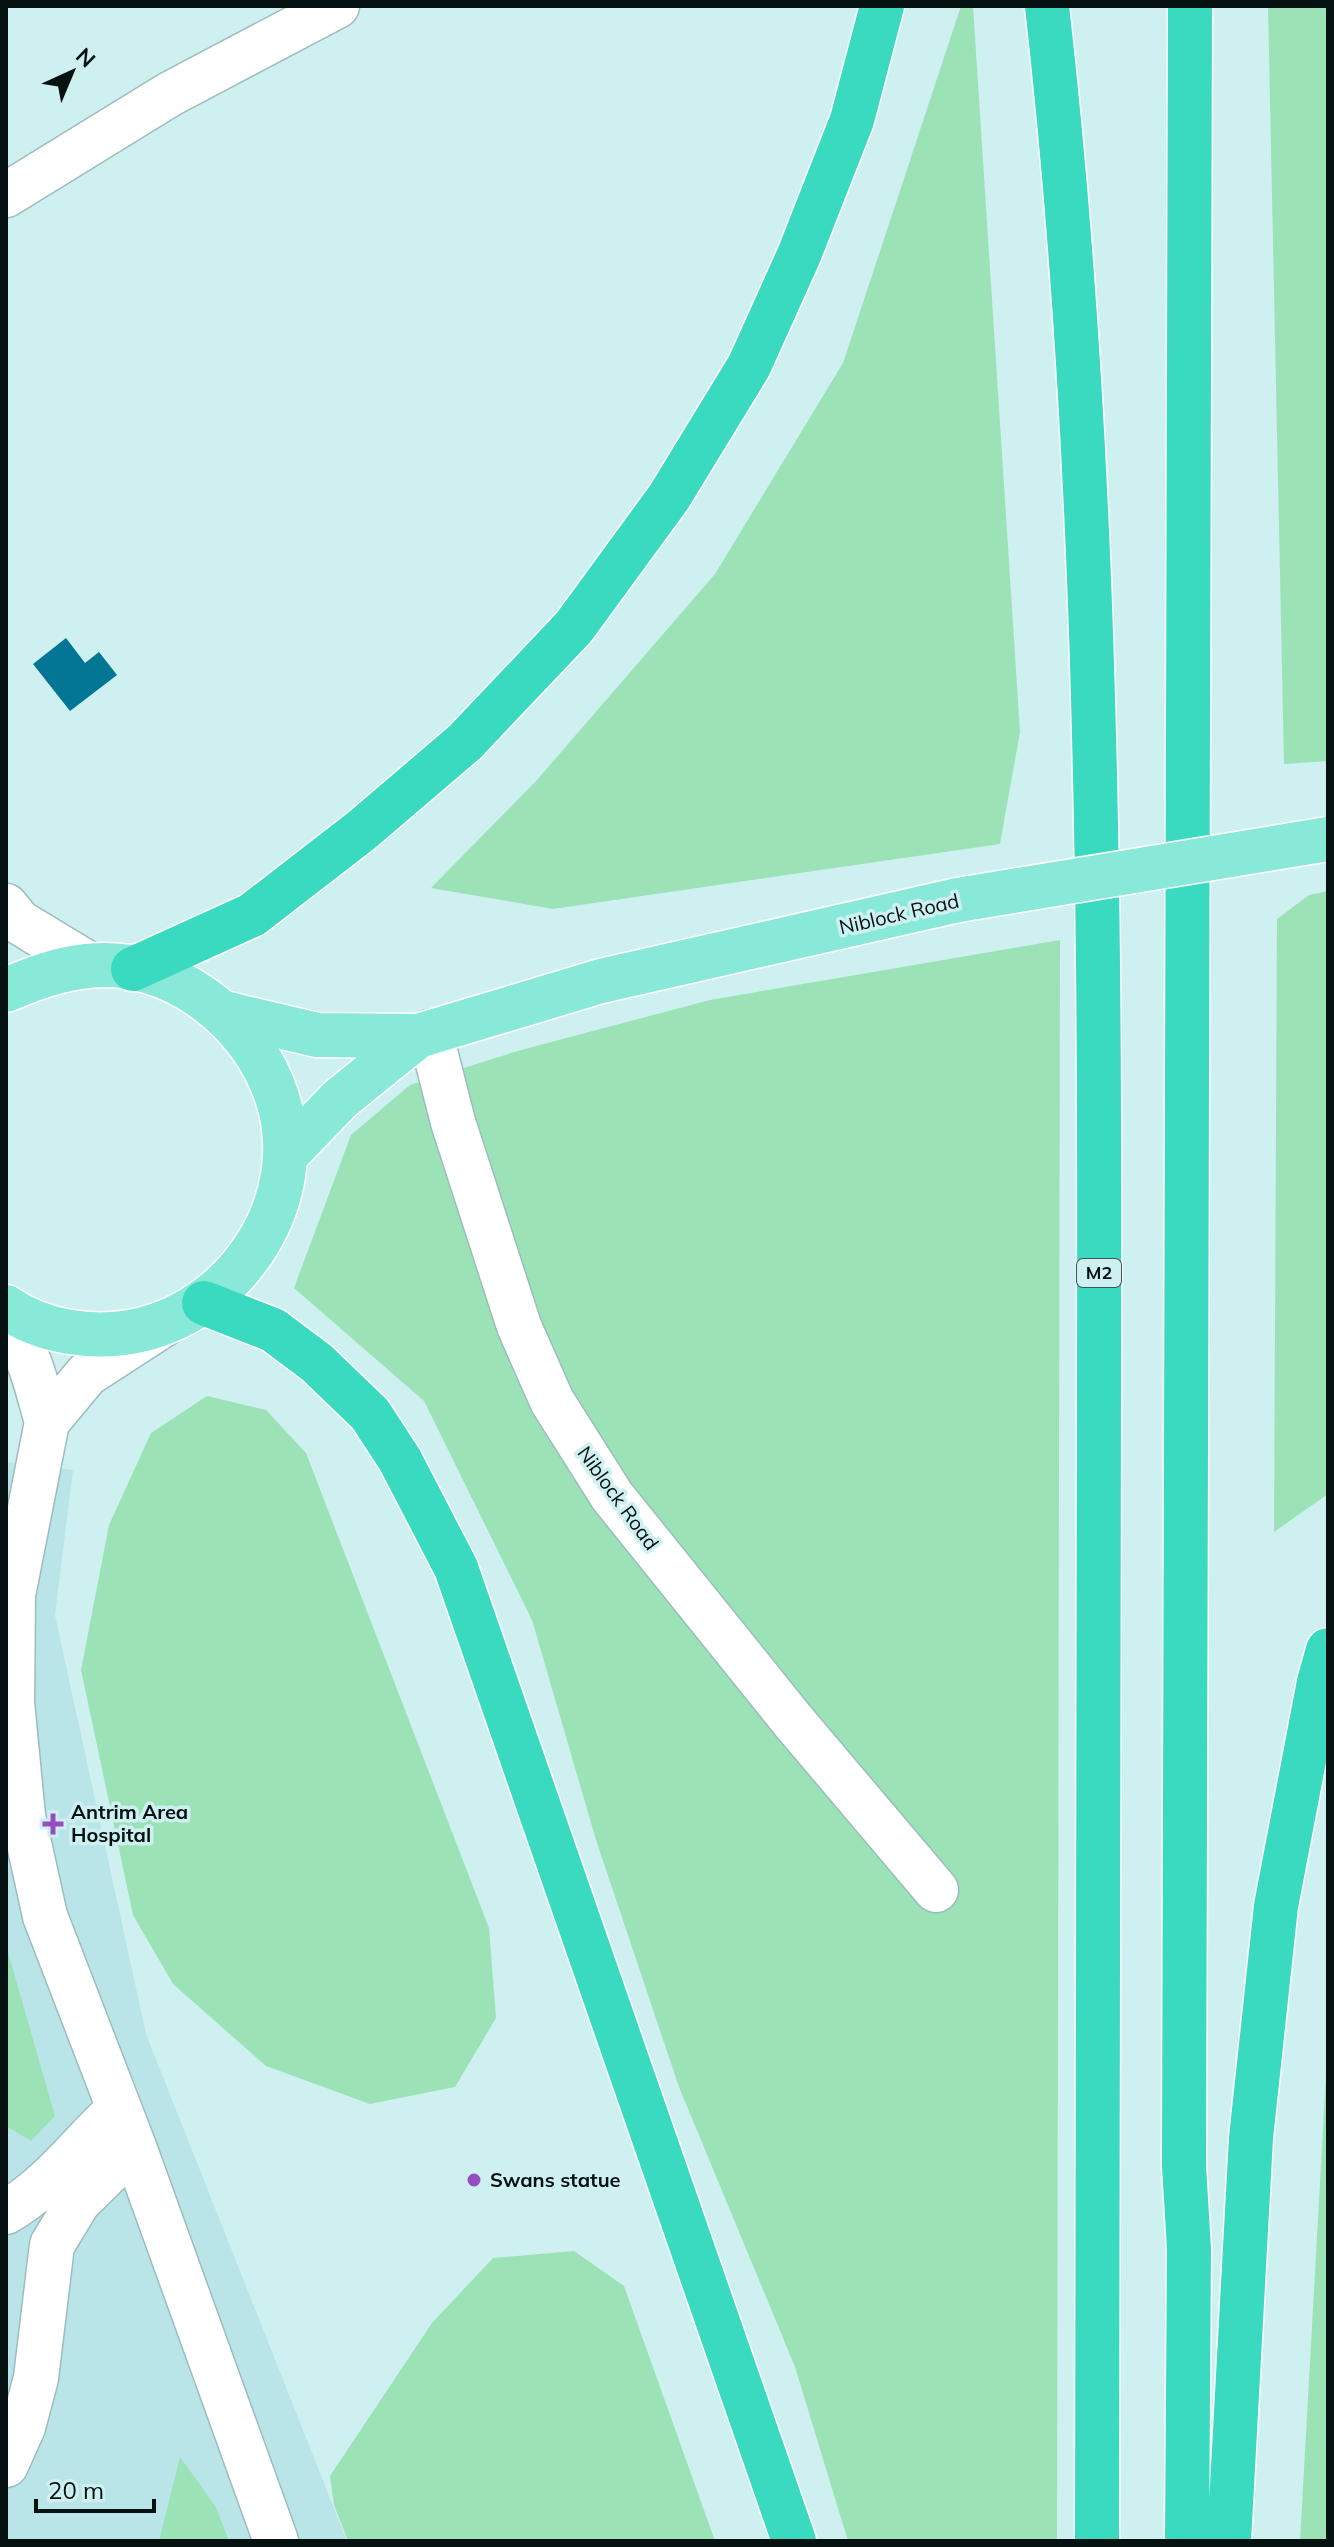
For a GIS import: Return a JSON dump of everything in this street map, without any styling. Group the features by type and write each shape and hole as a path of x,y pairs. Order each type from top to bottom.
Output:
{"highway":[{"path":"133,969 252,915 265,906 362,830 465,742 574,627 669,497 749,366 799,255 852,120 882,6"},
{"name":"M2","path":"1047,6 1070,229 1094,686 1099,1078 1097,2541"},
{"path":"1187,2541 1189,2249 1184,2166 1191,681 1190,6"},
{"path":"204,1303 273,1330 317,1363 370,1414 400,1460 456,1568 794,2541"},
{"path":"1229,2541 1251,2138 1276,1906 1319,1682 1328,1650"}],"main road":[{"name":"Niblock Road","path":"224,1013 317,1035 424,1034 601,981 958,900 1328,839"},
{"path":"6,990 46,973 90,965 133,969 182,985 224,1013 257,1052 278,1099 285,1156 274,1213 246,1264 204,1303 164,1324 120,1334 74,1334 19,1316 6,1307"},
{"name":"Niblock Road","path":"285,1156 340,1099 424,1034"}],"street":[{"path":"6,195 170,94 337,6"},
{"path":"6,906 19,922 90,965"},
{"name":"Niblock Road","path":"424,1034 519,1326 552,1401 612,1496 793,1721 936,1890"},
{"path":"6,1323 17,1336 30,1365 47,1422 13,1595 9,1702 23,1816 45,1916 126,2128 276,2541"},
{"path":"47,1422 87,1374 164,1324"},
{"path":"6,2212 25,2201 63,2167 126,2128"},
{"path":"6,2465 23,2427 36,2378 52,2245 126,2128"}],"shaded area":[{"name":"Antrim Area Hospital","path":"6,1462 73,1470 55,1615 146,2034 347,2541 6,2541"}],"green space":[{"path":"961,6 973,6 1020,732 1000,844 553,909 431,888 537,780 715,574 843,363"},
{"path":"1268,6 1328,6 1328,761 1284,764"},
{"path":"1328,891 1328,1494 1274,1532 1277,919 1309,895"},
{"path":"1060,940 1057,2541 848,2541 795,2367 679,2087 596,1840 532,1620 424,1401 294,1288 351,1135 410,1085 521,1050 710,1000"},
{"path":"207,1396 266,1410 306,1453 489,1928 496,2018 455,2087 370,2104 266,2066 173,1984 133,1915 81,1670 109,1525 151,1433"},
{"path":"6,1945 55,2116 31,2141 6,2126"},
{"path":"1328,2039 1328,2541 1300,2541"},
{"path":"574,2251 624,2286 715,2541 348,2541 334,2505 330,2476 432,2323 493,2258"},
{"path":"180,2457 216,2507 229,2541 159,2541"}],"building":[{"path":"66,638 85,663 99,652 117,675 70,711 33,664"}],"place":[{"name":"Antrim Area Hospital","path":"53,1824"},
{"name":"Swans statue","path":"474,2180"}]}
